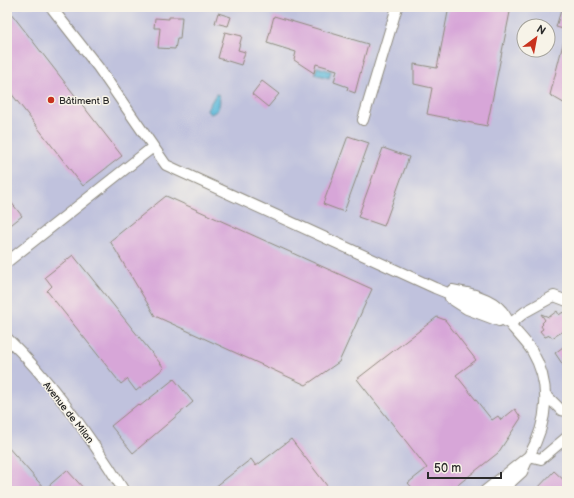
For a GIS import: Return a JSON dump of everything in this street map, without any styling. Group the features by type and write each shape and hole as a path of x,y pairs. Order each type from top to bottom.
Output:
{"street":[{"path":"51,7 111,85 137,121 153,147 160,154 166,165 435,288 467,309 510,324"},
{"path":"363,120 397,7"},
{"path":"7,262 153,147"},
{"path":"435,288 469,292 490,301 502,310 510,324 531,350 542,373 547,396 544,419 537,441 522,472 501,491"},
{"path":"510,324 525,312 554,296 567,301"},
{"name":"Avenue de Milan","path":"7,338 64,402 94,442 124,491"},
{"path":"547,396 561,410 567,411"},
{"path":"529,456 541,459 567,437"},
{"path":"485,491 529,456"}],"shaded area":[{"path":"7,7 567,7 567,491 7,491"}],"water":[{"path":"317,67 331,71 329,78 315,74"},
{"path":"216,94 219,95 219,107 210,114 207,109"}],"building":[{"path":"449,7 511,7 487,126 427,114 432,88 414,84 414,64 437,68"},
{"path":"562,7 567,7 567,30 556,27"},
{"name":"Bâtiment B","path":"7,8 122,156 83,186 7,88"},
{"path":"218,13 231,17 228,26 215,23"},
{"path":"274,16 368,44 355,93 347,90 348,87 334,82 337,70 316,64 314,73 294,60 296,52 267,43"},
{"path":"169,17 182,17 180,39 177,39 175,49 158,48 160,28 154,28 155,18 169,19"},
{"path":"225,32 242,36 238,50 245,52 241,65 218,58"},
{"path":"564,40 567,40 567,105 550,95"},
{"path":"262,81 279,94 268,107 252,94"},
{"path":"348,136 369,143 344,212 323,204"},
{"path":"383,148 409,157 384,226 358,217"},
{"path":"166,196 372,289 339,362 306,385 155,316 110,241"},
{"path":"7,197 22,216 7,228"},
{"path":"73,255 164,368 136,391 127,379 121,384 47,291 52,286 45,277"},
{"path":"557,311 559,315 563,312 567,318 567,329 552,338 550,335 545,337 540,331 543,329 541,326 545,320 541,314 549,317"},
{"path":"437,317 445,320 476,360 456,375 492,420 498,416 501,420 515,409 521,418 498,453 450,491 415,491 408,483 427,468 357,379"},
{"path":"567,344 567,371 555,353"},
{"path":"174,379 193,402 133,453 111,426 138,404 140,406"},
{"path":"291,439 331,491 210,491 251,459 256,466"},
{"path":"7,446 45,489 67,470 86,491 7,491"},
{"path":"554,471 567,483 567,491 535,491"}],"place":[{"name":"Bâtiment B","path":"51,100"}]}
